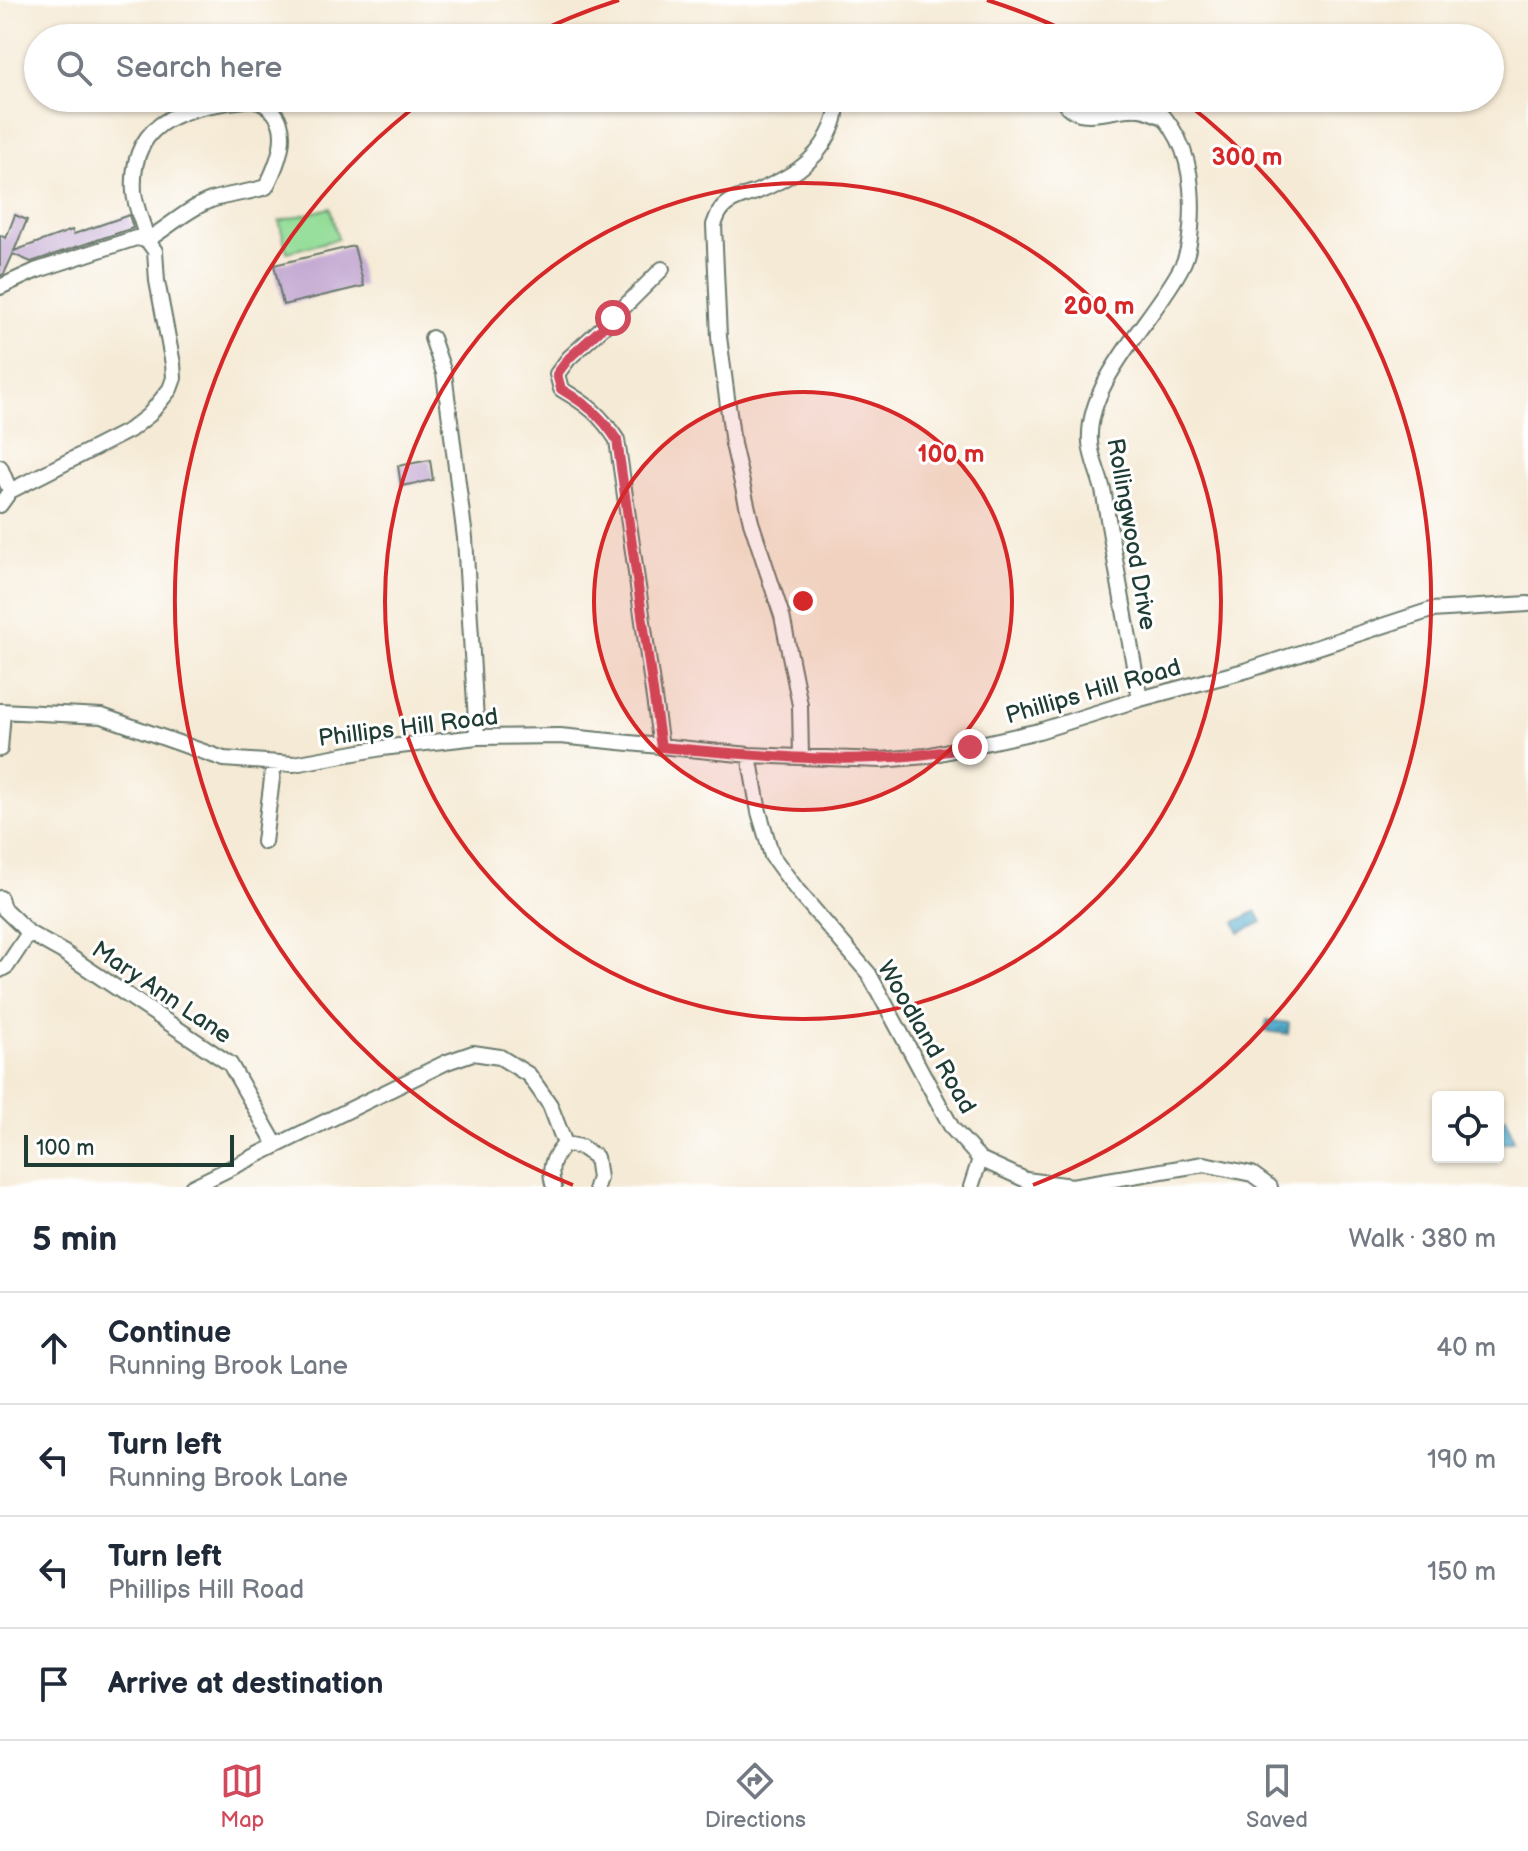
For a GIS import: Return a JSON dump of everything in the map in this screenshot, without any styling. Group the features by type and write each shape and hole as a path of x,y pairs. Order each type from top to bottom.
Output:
{"street":[{"path":"0,505 10,491 130,430 149,415 170,389 174,378 173,364 157,281 155,251 147,240 134,196 134,181 139,151 161,122 188,112"},
{"path":"0,287 35,271 136,238 147,240 170,227 188,211 213,200 266,187 275,171 282,142 280,121 274,112"},
{"path":"801,757 800,705 782,616 751,522 733,444 719,337 714,225 719,211 729,202 789,177 814,156 827,138 836,112"},
{"path":"1080,112 1092,115 1116,112"},
{"path":"1149,112 1168,118"},
{"name":"Rollingwood Drive","path":"1140,699 1103,492 1090,442 1095,403 1183,264 1193,208 1190,173 1182,145 1162,112"},
{"path":"661,747 617,440 589,405 561,389 557,374 569,358 662,269"},
{"path":"432,338 444,373 465,538 477,737"},
{"path":"0,467 10,491"},
{"name":"Phillips Hill Road","path":"2,712 102,716 224,759 274,763 294,764 382,748 477,737 560,736 749,755 881,760 926,756 1039,731 1140,699 1248,670 1431,610 1528,604"},
{"path":"0,749 2,712"},
{"name":"Woodland Road","path":"749,755 759,812 772,856 869,974 952,1128 980,1159 1026,1180 1072,1186 1204,1164 1252,1174 1270,1187"},
{"path":"264,842 274,763"},
{"name":"Mary Ann Lane","path":"0,898 3,908 29,933 63,952 230,1064 276,1145"},
{"path":"0,970 7,966 29,933"},
{"path":"192,1187 447,1062 473,1053 500,1057 529,1075 550,1105 565,1144"},
{"path":"554,1187 550,1175 553,1157 565,1144"},
{"path":"565,1144 581,1147 596,1157 599,1178 596,1187"},
{"path":"971,1187 980,1159"}],"green space":[{"path":"330,208 338,239 287,252 279,221"}],"water":[{"path":"1256,911 1262,922 1240,933 1235,922"},
{"path":"1267,1020 1289,1023 1288,1034 1265,1031"},
{"path":"1504,1118 1514,1140 1504,1143"}],"building":[{"path":"15,215 27,220 14,251 72,230 74,234 129,215 133,228 31,262 13,254 4,274 0,276 0,235 6,238"},
{"path":"354,246 364,286 283,305 274,265"},
{"path":"430,460 433,480 401,486 398,466"}],"route":[{"path":"613,318 569,358 557,374 561,389 589,405 617,440 661,747 749,755 881,760 926,756 970,747"}]}
